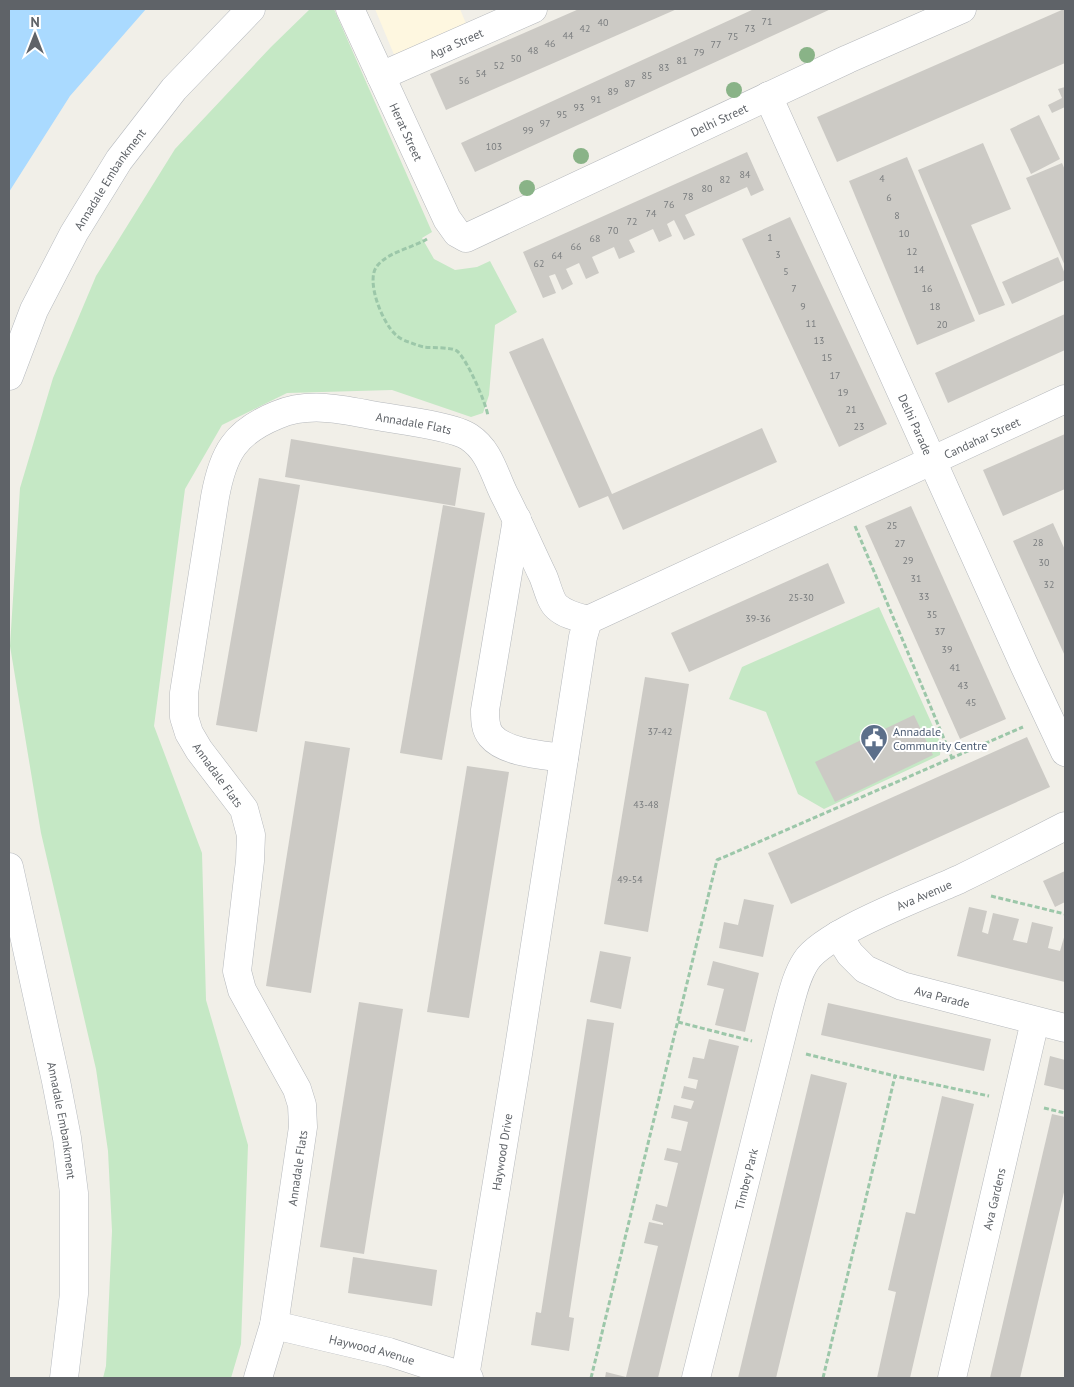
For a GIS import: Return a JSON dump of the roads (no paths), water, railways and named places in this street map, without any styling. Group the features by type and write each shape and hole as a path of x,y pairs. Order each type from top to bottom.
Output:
{"street":[{"name":"Annadale Embankment","path":"9,376 38,302 74,233 119,160 174,90 251,9"},
{"name":"Herat Street","path":"350,9 447,219 464,229"},
{"name":"Agra Street","path":"380,76 533,9"},
{"name":"Delhi Street","path":"464,229 962,9"},
{"name":"Delhi Parade","path":"768,96 1065,752"},
{"name":"Candahar Street","path":"588,620 1065,399"},
{"name":"Annadale Flats","path":"258,1378 274,1325 303,1127 302,1105 297,1088 242,990 238,971 250,861 251,835 249,826 244,809 199,750 189,733 184,717 184,693 219,476 227,454 239,439 259,422 283,412 305,407 332,408 444,428 468,436 489,458 503,493 517,519 556,606 572,616 588,620"},
{"path":"517,519 485,710 485,725 490,736 502,746 564,758 583,637 588,620"},
{"name":"Haywood Drive","path":"467,1378 564,758"},
{"name":"Ava Avenue","path":"797,980 806,960 838,935 960,879 1065,826"},
{"name":"Annadale Embankment","path":"9,867 67,1138 74,1193 74,1294 64,1378"},
{"name":"Ava Parade","path":"838,935 850,954 865,969 902,986 1065,1028"},
{"name":"Timbey Park","path":"696,1378 797,980"},
{"name":"Ava Gardens","path":"952,1378 1035,1020"},
{"name":"Haywood Avenue","path":"274,1325 389,1352 467,1378"}],"water":[{"path":"9,9 146,9 70,96 9,192"}],"place":[{"name":"Annadale Community Centre","path":"874,762"}]}
